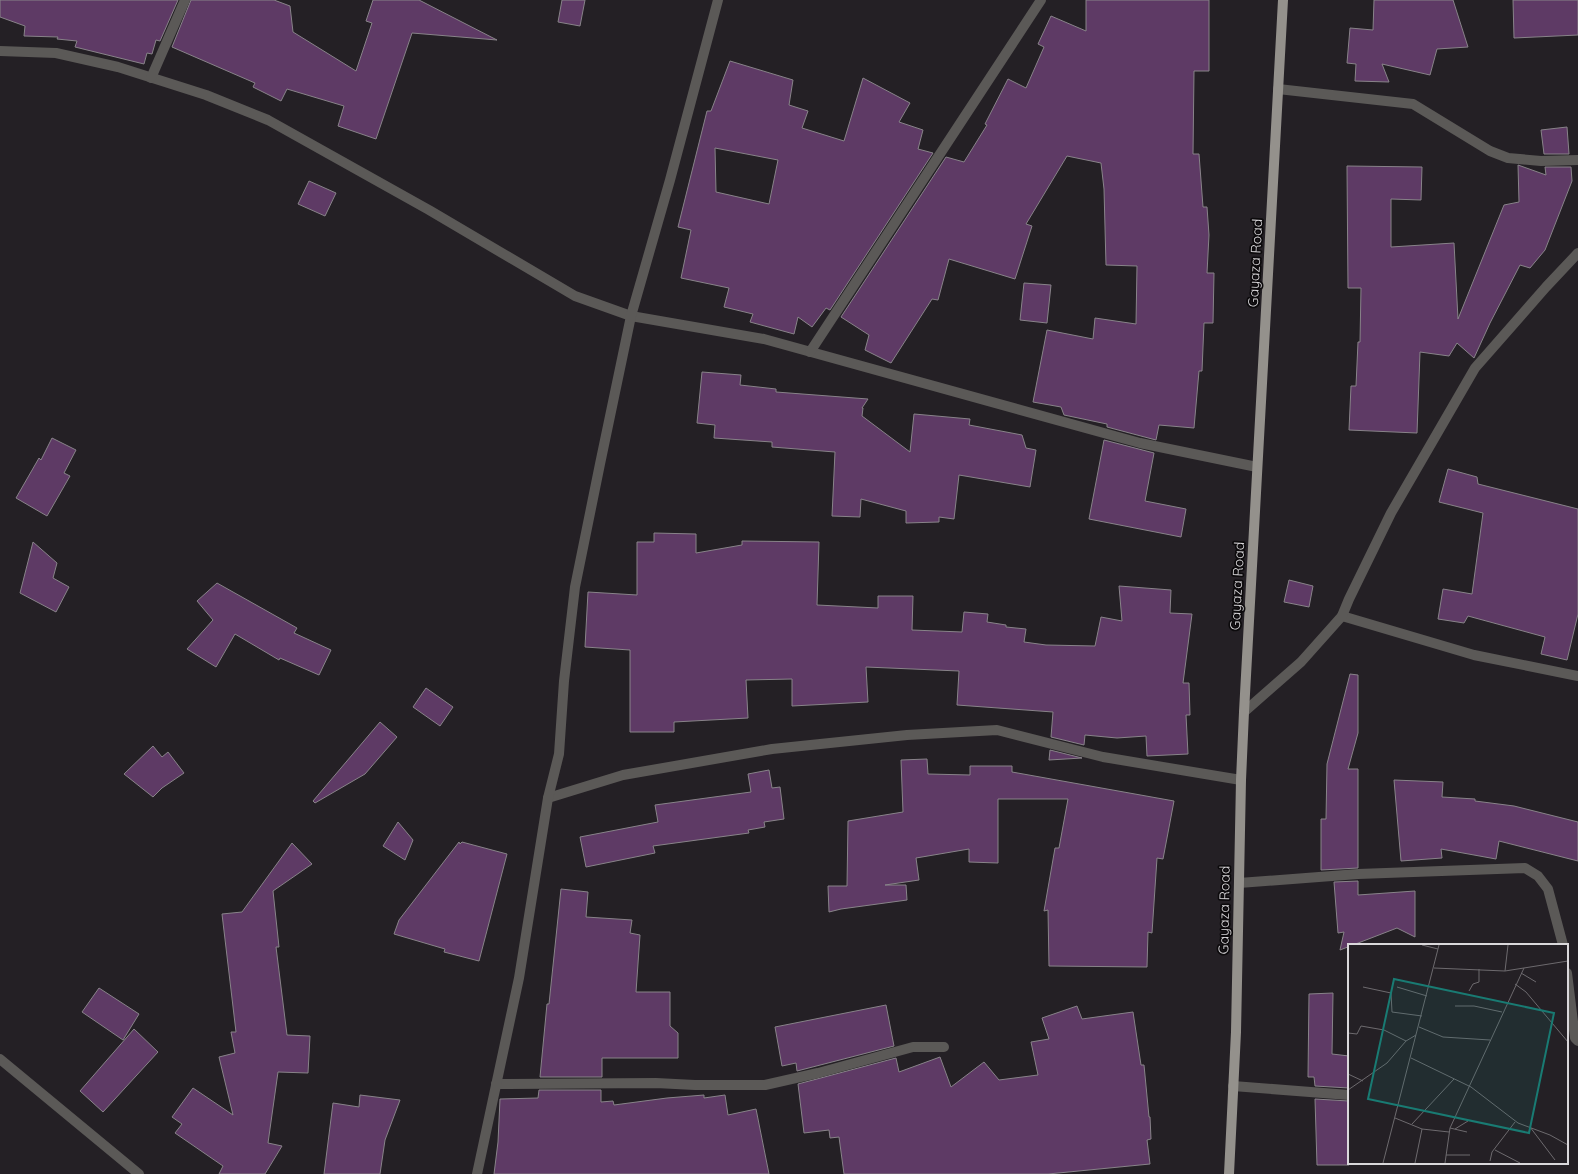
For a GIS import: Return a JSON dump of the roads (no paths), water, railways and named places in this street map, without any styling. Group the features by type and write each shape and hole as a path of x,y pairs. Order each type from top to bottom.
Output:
{"main road":[{"name":"Gayaza Road","path":"1229,1174 1244,712 1283,0"}],"street":[{"path":"151,78 185,0"},
{"path":"477,1174 519,978 548,798 559,754 564,681 575,587 631,316 670,180 718,0"},
{"path":"810,352 1042,0"},
{"path":"0,51 56,53 118,67 206,95 268,120 429,210 575,296 631,316 764,339 1140,443 1257,467"},
{"path":"1278,89 1413,104 1490,151 1508,158 1541,161 1578,160"},
{"path":"1244,712 1301,662 1342,616 1391,512 1475,368 1578,253"},
{"path":"1342,616 1474,655 1578,676"},
{"path":"548,798 623,775 772,749 907,735 997,730 1103,757 1242,780"},
{"path":"1239,883 1358,874 1525,868 1538,876 1548,889 1564,944"},
{"path":"1568,981 1575,1038 1578,1041"},
{"path":"496,1084 656,1082 695,1085 765,1085 818,1073 913,1047 944,1047"},
{"path":"0,1059 139,1174"},
{"path":"1233,1086 1348,1095"}]}
